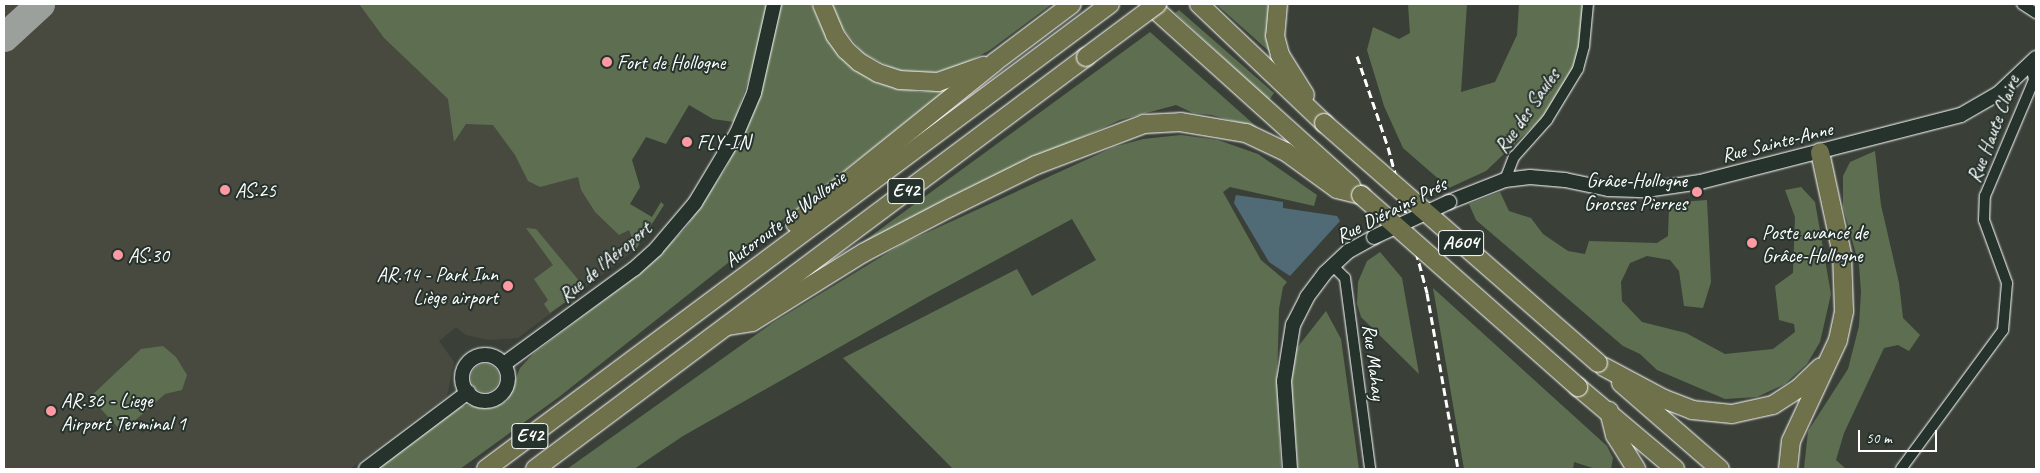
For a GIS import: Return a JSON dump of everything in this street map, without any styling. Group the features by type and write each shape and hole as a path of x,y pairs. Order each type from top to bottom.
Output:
{"highway":[{"path":"822,4 834,35 859,62 899,80 938,82 995,62"},
{"path":"780,249 789,228 995,62 1072,4"},
{"name":"Autoroute de Wallonie","path":"486,469 1110,4"},
{"name":"A604","path":"1149,4 1293,135 1675,469"},
{"name":"E42","path":"535,469 1157,4"},
{"path":"1186,4 1223,29 1287,79"},
{"path":"1199,4 1223,29"},
{"path":"1278,4 1275,36 1287,79"},
{"name":"A604","path":"1287,79 1324,123 1720,469"},
{"path":"727,326 752,322 863,253 942,211 1036,166 1116,133 1144,124 1180,122 1246,134 1281,149 1337,189 1361,195"},
{"path":"1788,469 1791,441 1842,326 1845,293 1842,254 1820,152"},
{"path":"1601,365 1685,407 1732,414 1773,406 1799,388 1826,362"},
{"path":"1609,412 1615,435 1636,469"}],"main road":[{"name":"Rue de l'Aéroport","path":"504,364 634,269 656,249 695,203 729,148 754,93 774,4"},
{"name":"Rue Sainte-Anne","path":"1505,180 1542,178 1608,189 1646,190 1700,182 1961,115 1999,93 2034,61"},
{"name":"Rue Diérains Prés","path":"1290,469 1284,396 1286,353 1300,309 1332,265 1374,236 1449,202 1505,180"},
{"path":"488,355 504,364 508,385 499,396 479,400 468,392 463,372 470,360 488,355"},
{"path":"366,469 468,392"}],"street":[{"name":"Rue des Saules","path":"1505,180 1514,157 1547,120 1578,68 1584,46 1588,4"},
{"path":"2022,4 2036,13"},
{"name":"Rue Haute Claire","path":"1901,469 2003,330 2007,283 1984,220 1985,196 2034,80 2034,61"},
{"name":"Rue Mahay","path":"1332,265 1346,278 1370,469"}],"shaded area":[{"path":"4,4 359,4 384,38 448,99 481,81 578,177 581,190 595,212 622,234 629,229 636,249 518,338 489,340 466,335 456,327 439,341 454,362 447,396 350,469 4,469"}],"green space":[{"path":"359,4 767,4 755,61 734,122 713,119 689,105 666,144 646,137 632,160 640,187 630,204 652,217 661,202 664,205 636,249 629,230 619,235 595,212 581,190 578,177 540,187 528,181 515,155 493,125 466,124 454,142 448,99 384,38"},
{"path":"780,4 811,4 829,42 841,58 877,83 920,92 946,90 559,397 460,469 376,469 455,408 467,405 493,408 507,401 520,368 534,353 640,273 685,229 726,168 758,99"},
{"path":"831,4 1052,4 990,50 964,64 933,73 914,73 897,71 863,53 838,23"},
{"path":"1216,4 1269,4 1271,53"},
{"path":"1408,4 1467,4 1461,92 1495,82 1517,35 1519,4 1585,4 1576,66 1545,115 1486,171 1449,188 1403,148 1384,106 1367,50 1373,27 1399,39 1410,33"},
{"path":"1179,10 1274,93 1269,100 1175,13"},
{"path":"1150,32 1258,128 1212,115 1193,113 1176,105 1120,120 959,193 845,255"},
{"path":"1181,135 1218,140 1258,154 1317,195 1314,206 1230,187 1223,192 1261,260 1287,282 1283,287 1279,309 1277,381 1281,469 953,469 843,358 1017,269 1032,296 1096,260 1072,219 926,298 683,436 634,469 567,469 774,322 904,243 1114,147 1143,139"},
{"path":"1875,151 1881,205 1899,283 1903,318 1920,335 1909,351 1898,345 1884,348 1844,433 1836,460 1846,469 1804,469 1808,431 1848,369 1859,326 1861,292 1859,265 1843,207 1843,176 1850,162"},
{"path":"1801,187 1815,202 1831,294 1820,342 1807,364 1785,384 1757,397 1725,399 1657,370 1640,354 1623,346 1476,220 1469,204 1500,192 1509,211 1531,218 1543,234 1568,251 1585,254 1589,241 1657,243 1668,236 1669,207 1681,202 1707,200 1711,282 1703,308 1684,306 1679,271 1670,260 1647,256 1630,263 1621,282 1622,301 1642,322 1686,333 1725,354 1773,349 1795,332 1794,324 1779,320 1775,286 1793,273 1795,217 1785,190"},
{"path":"526,228 536,229 581,283 582,290 550,313 544,304 548,300 534,279 553,265"},
{"path":"1380,252 1402,278 1419,374 1361,317 1357,304 1358,282 1367,261"},
{"path":"1433,288 1607,446 1613,458 1611,469 1596,469 1574,462 1573,469 1464,469"},
{"path":"1326,311 1341,339 1359,469 1298,469 1289,358"},
{"path":"163,346 176,357 187,375 182,390 165,394 122,432 90,397 141,349"},
{"path":"485,364 495,368 499,378 495,388 485,392 475,388 471,378 475,368"}],"water":[{"path":"1236,195 1283,202 1283,208 1337,216 1340,221 1290,276 1269,262 1234,203"}],"taxiway":[{"path":"4,37 40,4"}],"railway":[{"path":"1357,56 1388,147 1427,293 1458,469"}],"place":[{"name":"Fort de Hollogne","path":"607,62"},
{"name":"FLY-IN","path":"687,142"},
{"name":"AS.25","path":"225,190"},
{"name":"Grâce-Hollogne Grosses Pierres","path":"1697,192"},
{"name":"Poste avancé de Grâce-Hollogne","path":"1752,243"},
{"name":"AS.30","path":"118,255"},
{"name":"AR.14 - Park Inn Liège airport","path":"508,286"},
{"name":"AR.36 - Liege Airport Terminal 1","path":"51,411"}]}
